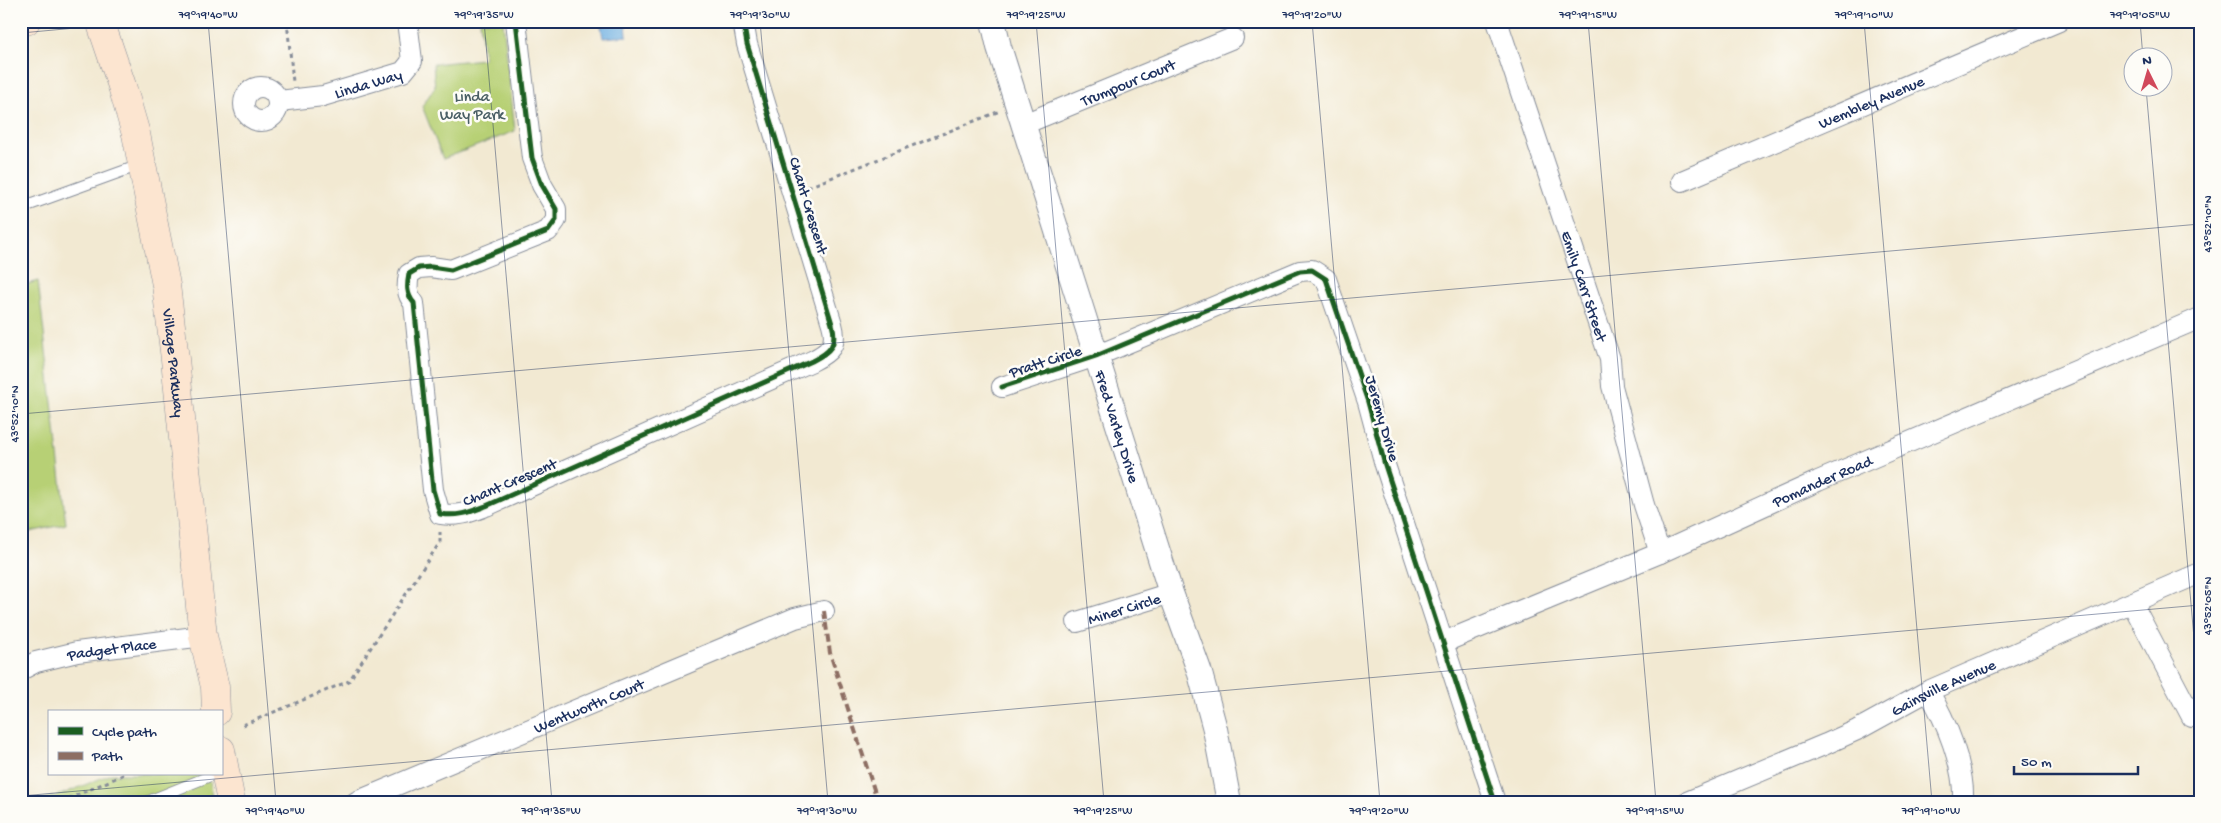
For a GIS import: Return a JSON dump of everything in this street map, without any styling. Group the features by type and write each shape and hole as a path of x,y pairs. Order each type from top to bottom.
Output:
{"main road":[{"path":"21,22 26,21"},
{"name":"Village Parkway","path":"100,21 136,134 157,236 175,359 203,636 214,687 216,710"},
{"path":"222,773 231,802"}],"street":[{"name":"Linda Way","path":"287,101 323,96 403,72 412,62 407,21"},
{"name":"Chant Crescent","path":"516,21 532,158 539,178 556,209 556,220 548,231 450,270 431,267 419,268 409,274 408,296 414,303 433,490 440,514 462,515 486,506 824,355 831,347 836,337 794,192 747,44 743,21"},
{"name":"Fred Varley Drive","path":"993,21 999,47 1171,593 1199,670 1215,728 1229,802"},
{"name":"Emily Carr Street","path":"1497,21 1610,359 1612,386 1644,505 1660,553"},
{"name":"Wembley Avenue","path":"1682,181 2059,21"},
{"name":"Trumpour Court","path":"1020,114 1233,38"},
{"name":"Jeremy Drive","path":"1096,356 1292,274 1312,270 1326,279 1368,402 1385,465 1495,802"},
{"name":"Pomander Road","path":"1444,642 1660,553 1818,481 2200,318"},
{"name":"Pratt Circle","path":"1002,387 1096,356"},
{"name":"Gainsville Avenue","path":"1687,802 1712,797 1826,744 1928,691 2200,573"},
{"name":"Miner Circle","path":"1077,622 1171,593"},
{"path":"2132,603 2192,717"},
{"name":"Wentworth Court","path":"356,802 795,618 824,611"},
{"name":"Padget Place","path":"21,670 36,662 68,654 203,636"},
{"path":"1928,691 1958,758 1964,784 1963,802"}],"lane":[{"path":"21,208 141,164"},
{"path":"146,802 165,798 204,776"}],"path":[{"path":"287,21 287,101"},
{"path":"794,192 1020,114"},
{"path":"243,725 349,681 440,542 440,514"},
{"path":"60,802 121,776"}],"green space":[{"name":"Linda Way Park","path":"480,21 503,21 515,131 443,159 422,106 435,87 433,64 484,59"},
{"path":"38,281 66,524 21,534 21,286"},
{"path":"106,776 209,776 214,802 32,802 63,794"}],"water":[{"path":"626,23 627,36 603,38 601,26"}],"marked path":[{"path":"824,611 830,653 878,802"}],"cycle path":[{"path":"516,21 532,158 542,185 556,209 556,220 548,231 451,270 431,267 419,268 409,274 408,289 414,303 433,490 440,514 446,515 469,512 486,506 812,361 831,347 834,331 747,44 743,21"},
{"path":"1002,387 1096,356 1300,271 1312,270 1326,279 1368,402 1385,465 1495,802"}]}
